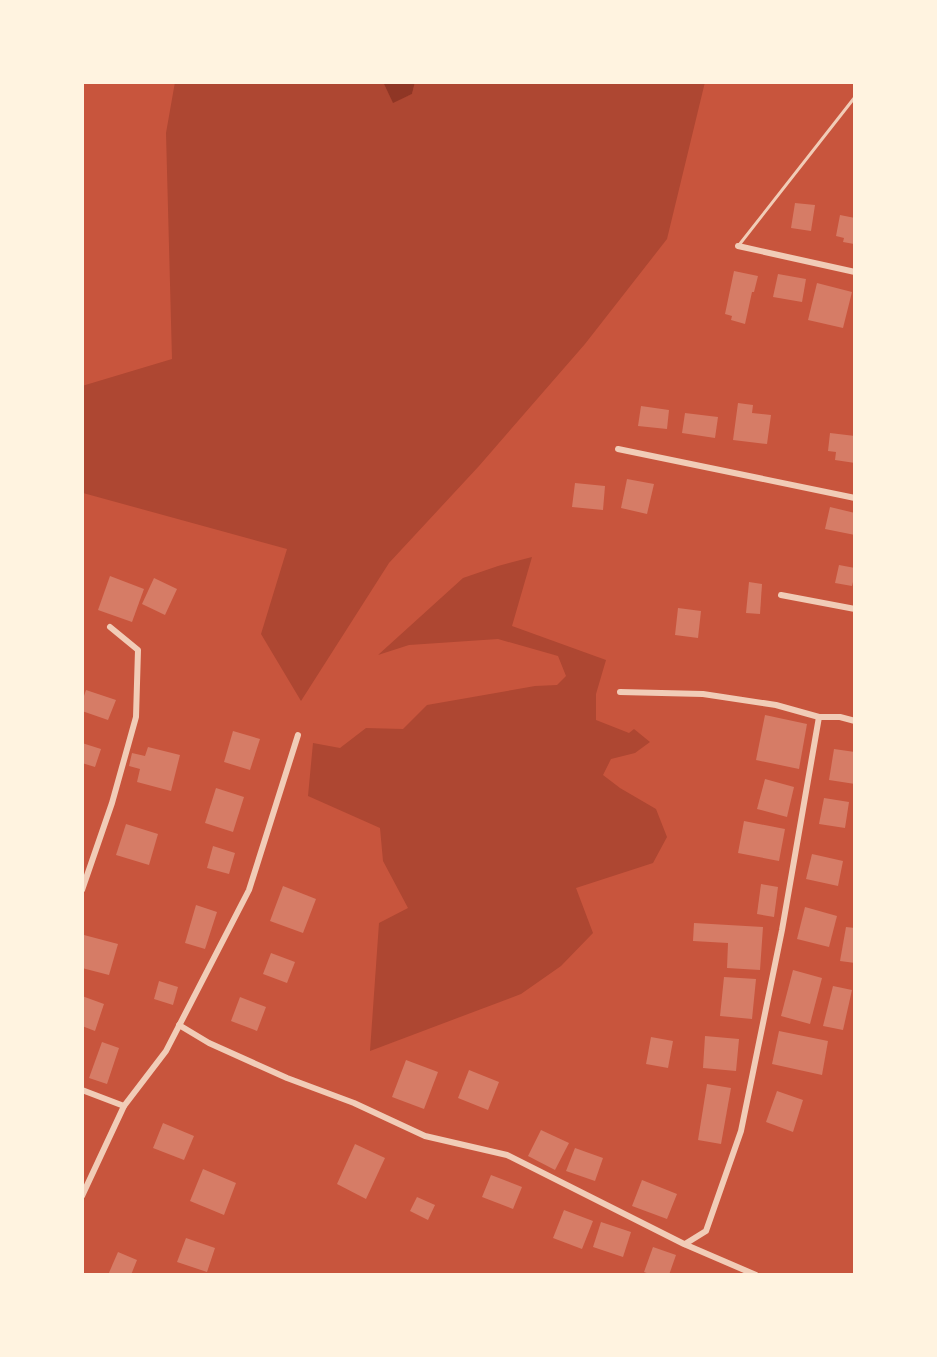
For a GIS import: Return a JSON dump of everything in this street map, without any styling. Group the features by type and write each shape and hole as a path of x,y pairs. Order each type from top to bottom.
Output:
{"street":[{"path":"738,246 855,272"},
{"path":"618,449 855,498"},
{"path":"781,595 855,609"},
{"path":"82,890 112,803 136,717 138,650 110,627"},
{"path":"620,692 703,694 855,721"},
{"path":"684,1244 706,1231 741,1131 782,930 819,717"},
{"path":"82,1196 124,1106 166,1051 249,890 298,735"},
{"path":"179,1025 209,1043 425,1136 507,1155 684,1244 756,1275"},
{"path":"82,1090 124,1106"}],"lane":[{"path":"738,246 855,97"}],"shaded area":[{"path":"175,82 383,82 393,102 412,94 415,82 705,82 667,239 585,344 389,563 301,701 261,634 287,549 83,493 82,386 172,359 166,133"},
{"path":"383,82 415,82 412,94 393,103"},
{"path":"532,557 512,626 606,660 596,694 596,720 629,733 634,729 650,742 635,753 611,759 603,775 656,809 667,837 653,863 576,888 593,933 561,966 521,994 370,1051 379,923 408,908 383,861 380,828 308,796 313,743 340,748 366,728 403,729 427,705 557,685 566,676 558,656 498,639 409,645 378,655 463,578"}],"building":[{"path":"795,203 815,205 811,231 791,228"},
{"path":"840,215 855,218 854,244 843,242 844,238 836,236"},
{"path":"734,271 758,276 745,324 731,320 732,316 725,314"},
{"path":"778,274 806,279 802,302 773,297"},
{"path":"817,283 852,292 843,328 808,320"},
{"path":"738,403 753,405 752,413 771,415 767,444 733,440"},
{"path":"641,406 669,410 667,429 638,426"},
{"path":"685,413 718,417 715,438 682,433"},
{"path":"830,433 855,436 855,463 835,460 836,452 828,451"},
{"path":"627,479 654,484 647,514 621,508"},
{"path":"575,483 605,486 603,510 572,507"},
{"path":"830,507 855,513 855,535 825,529"},
{"path":"839,565 855,568 852,586 835,583"},
{"path":"110,576 144,589 132,622 98,610"},
{"path":"154,578 177,589 165,615 142,604"},
{"path":"749,582 762,584 760,614 746,613"},
{"path":"678,608 701,611 698,638 675,635"},
{"path":"86,690 116,700 108,720 82,711"},
{"path":"765,715 807,724 799,769 756,760"},
{"path":"233,731 260,739 250,770 224,762"},
{"path":"82,743 101,749 95,767 82,763"},
{"path":"148,747 180,755 171,791 137,782 140,769 129,766 132,753 145,756"},
{"path":"834,749 855,752 855,784 829,780"},
{"path":"765,779 794,787 787,817 757,809"},
{"path":"216,788 244,797 233,832 205,823"},
{"path":"824,798 849,802 845,828 819,824"},
{"path":"744,821 785,829 779,861 738,853"},
{"path":"126,824 158,834 149,865 116,855"},
{"path":"213,846 235,853 229,874 207,868"},
{"path":"812,854 843,861 838,886 806,879"},
{"path":"761,884 778,887 774,917 757,914"},
{"path":"283,886 316,899 303,933 270,921"},
{"path":"196,905 217,912 205,949 185,943"},
{"path":"805,907 837,916 829,947 797,939"},
{"path":"694,923 763,927 760,970 727,968 728,943 693,941"},
{"path":"846,927 855,928 855,963 840,961"},
{"path":"84,935 118,944 109,975 82,968"},
{"path":"271,953 295,962 287,983 263,974"},
{"path":"793,970 822,978 810,1024 781,1016"},
{"path":"724,977 756,979 752,1019 720,1016"},
{"path":"159,981 178,987 173,1005 154,999"},
{"path":"833,986 852,990 843,1030 823,1026"},
{"path":"82,996 104,1004 95,1031 82,1026"},
{"path":"240,997 266,1007 257,1031 231,1021"},
{"path":"779,1031 828,1041 822,1075 772,1064"},
{"path":"705,1036 739,1039 736,1071 703,1068"},
{"path":"651,1037 673,1041 668,1068 646,1064"},
{"path":"102,1042 119,1048 107,1084 89,1078"},
{"path":"406,1060 438,1072 424,1109 392,1097"},
{"path":"469,1070 499,1082 488,1110 458,1098"},
{"path":"707,1084 731,1088 721,1144 698,1140"},
{"path":"777,1091 803,1100 793,1132 766,1122"},
{"path":"163,1123 194,1136 184,1160 153,1148"},
{"path":"541,1130 569,1143 555,1170 528,1156"},
{"path":"355,1144 385,1158 366,1199 337,1184"},
{"path":"575,1148 603,1158 595,1181 566,1171"},
{"path":"203,1169 236,1183 224,1215 190,1201"},
{"path":"491,1175 522,1187 513,1209 482,1197"},
{"path":"642,1180 677,1194 667,1219 632,1206"},
{"path":"417,1197 435,1205 428,1220 410,1211"},
{"path":"564,1210 593,1221 582,1249 553,1238"},
{"path":"601,1222 631,1232 623,1257 593,1247"},
{"path":"186,1238 215,1248 207,1272 177,1262"},
{"path":"653,1247 676,1255 669,1275 644,1272"},
{"path":"118,1252 137,1260 131,1275 108,1275"}]}
